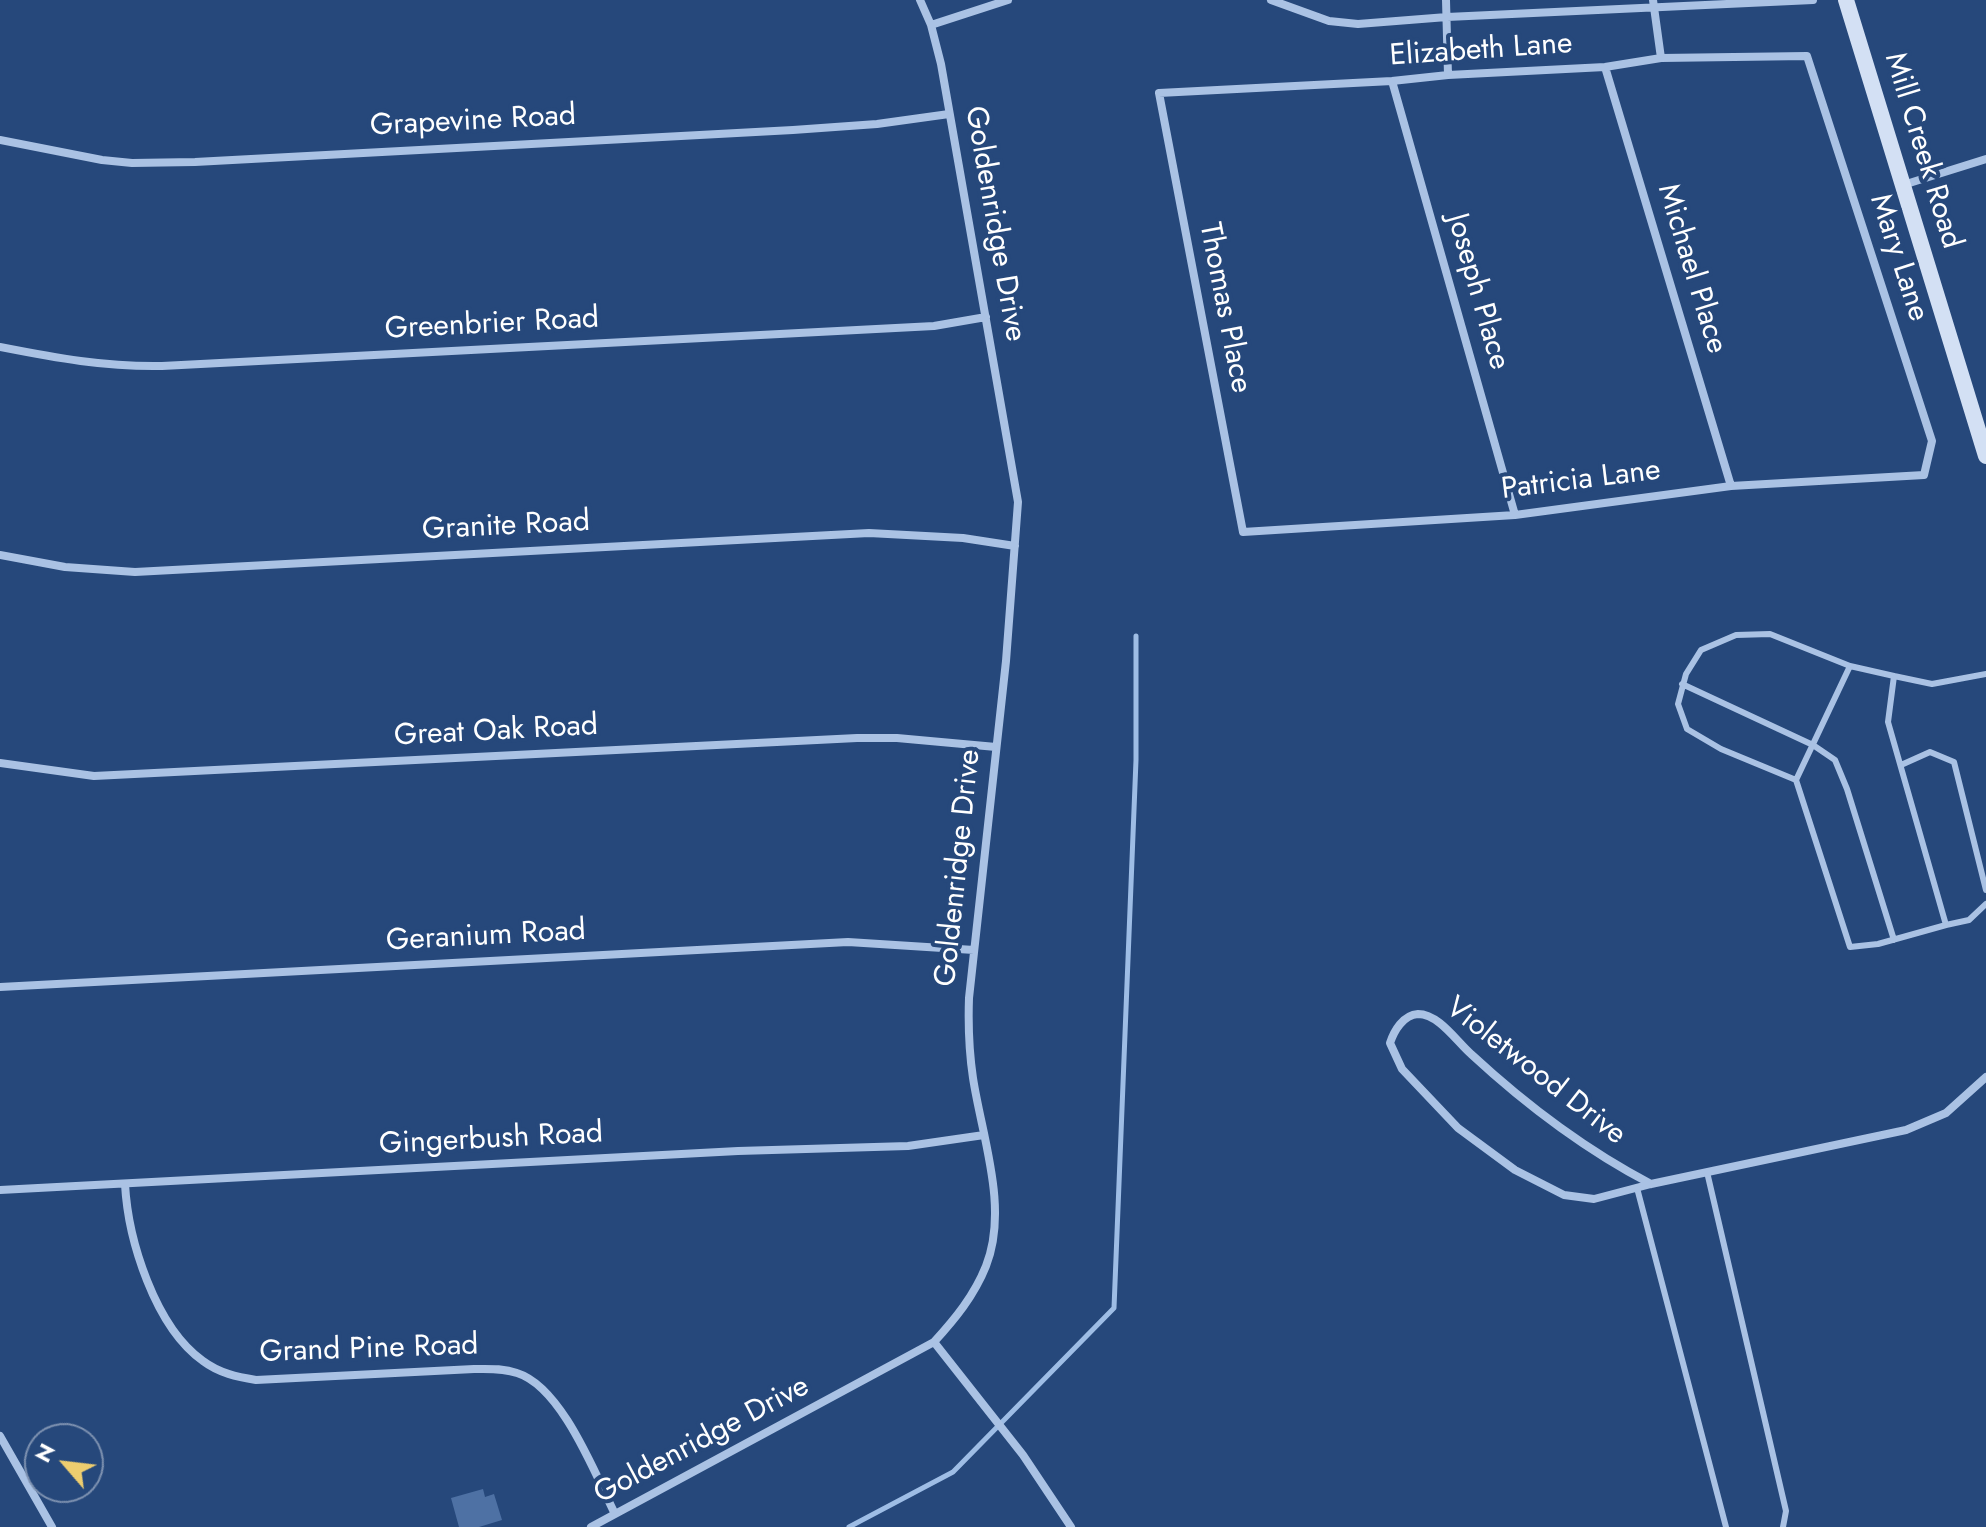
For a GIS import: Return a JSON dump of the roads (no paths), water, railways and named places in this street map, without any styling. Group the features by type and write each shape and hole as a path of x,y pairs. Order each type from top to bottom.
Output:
{"main road":[{"name":"Mill Creek Road","path":"1846,0 1986,456"}],"street":[{"name":"Goldenridge Drive","path":"591,1527 934,1342 964,1309 991,1251 995,1221 992,1181 968,1044 974,950 1018,502 949,114 931,25 920,0"},
{"path":"931,25 1008,0"},
{"path":"1271,0 1329,21 1358,24 1653,3 1813,0"},
{"path":"1446,0 1448,75"},
{"path":"1653,3 1661,58"},
{"name":"Elizabeth Lane","path":"1159,93 1605,67 1661,58 1807,56"},
{"name":"Mary Lane","path":"1807,56 1932,441 1924,475"},
{"name":"Michael Place","path":"1605,67 1731,486"},
{"name":"Joseph Place","path":"1392,81 1515,515"},
{"name":"Thomas Place","path":"1159,93 1243,532"},
{"name":"Grapevine Road","path":"0,140 102,160 195,162 793,130 877,124 949,114"},
{"path":"1903,185 1986,159"},
{"name":"Greenbrier Road","path":"0,347 82,363 118,367 162,366 934,326 986,317"},
{"name":"Patricia Lane","path":"1243,532 1515,515 1731,486 1924,475"},
{"name":"Granite Road","path":"0,555 65,567 135,572 869,533 963,538 1015,546"},
{"name":"Great Oak Road","path":"0,763 94,776 857,738 897,738 996,747"},
{"name":"Geranium Road","path":"0,987 848,942 974,950"},
{"name":"Violetwood Drive","path":"1651,1184 1612,1164 1498,1079 1435,1019 1418,1014 1405,1019 1394,1031 1390,1043 1402,1069 1458,1128 1515,1170 1564,1195 1594,1199 1906,1130 1927,1123 1961,1101 1986,1077"},
{"name":"Gingerbush Road","path":"0,1190 738,1151 908,1146 984,1135"},
{"name":"Grand Pine Road","path":"125,1184 134,1249 144,1273 178,1336 204,1362 235,1376 256,1380 474,1369 518,1373 554,1401 615,1514"},
{"path":"934,1342 1023,1455 1071,1527"},
{"path":"0,1436 52,1527"}],"lane":[{"path":"1796,780 1721,749 1687,729 1678,704 1682,684 1701,650 1736,635 1770,634 1850,666 1932,684 1986,674"},
{"path":"1850,666 1796,780 1850,947 1894,940 1969,920 1986,904"},
{"path":"1894,676 1888,722 1946,925"},
{"path":"1682,684 1813,745 1835,760 1894,940"},
{"path":"1901,765 1930,752 1954,762 1986,890"},
{"path":"1707,1172 1786,1511 1783,1527"},
{"path":"1637,1188 1726,1527"}],"waterway":[{"path":"849,1527 953,1472 1114,1308 1136,760 1136,636"}]}
